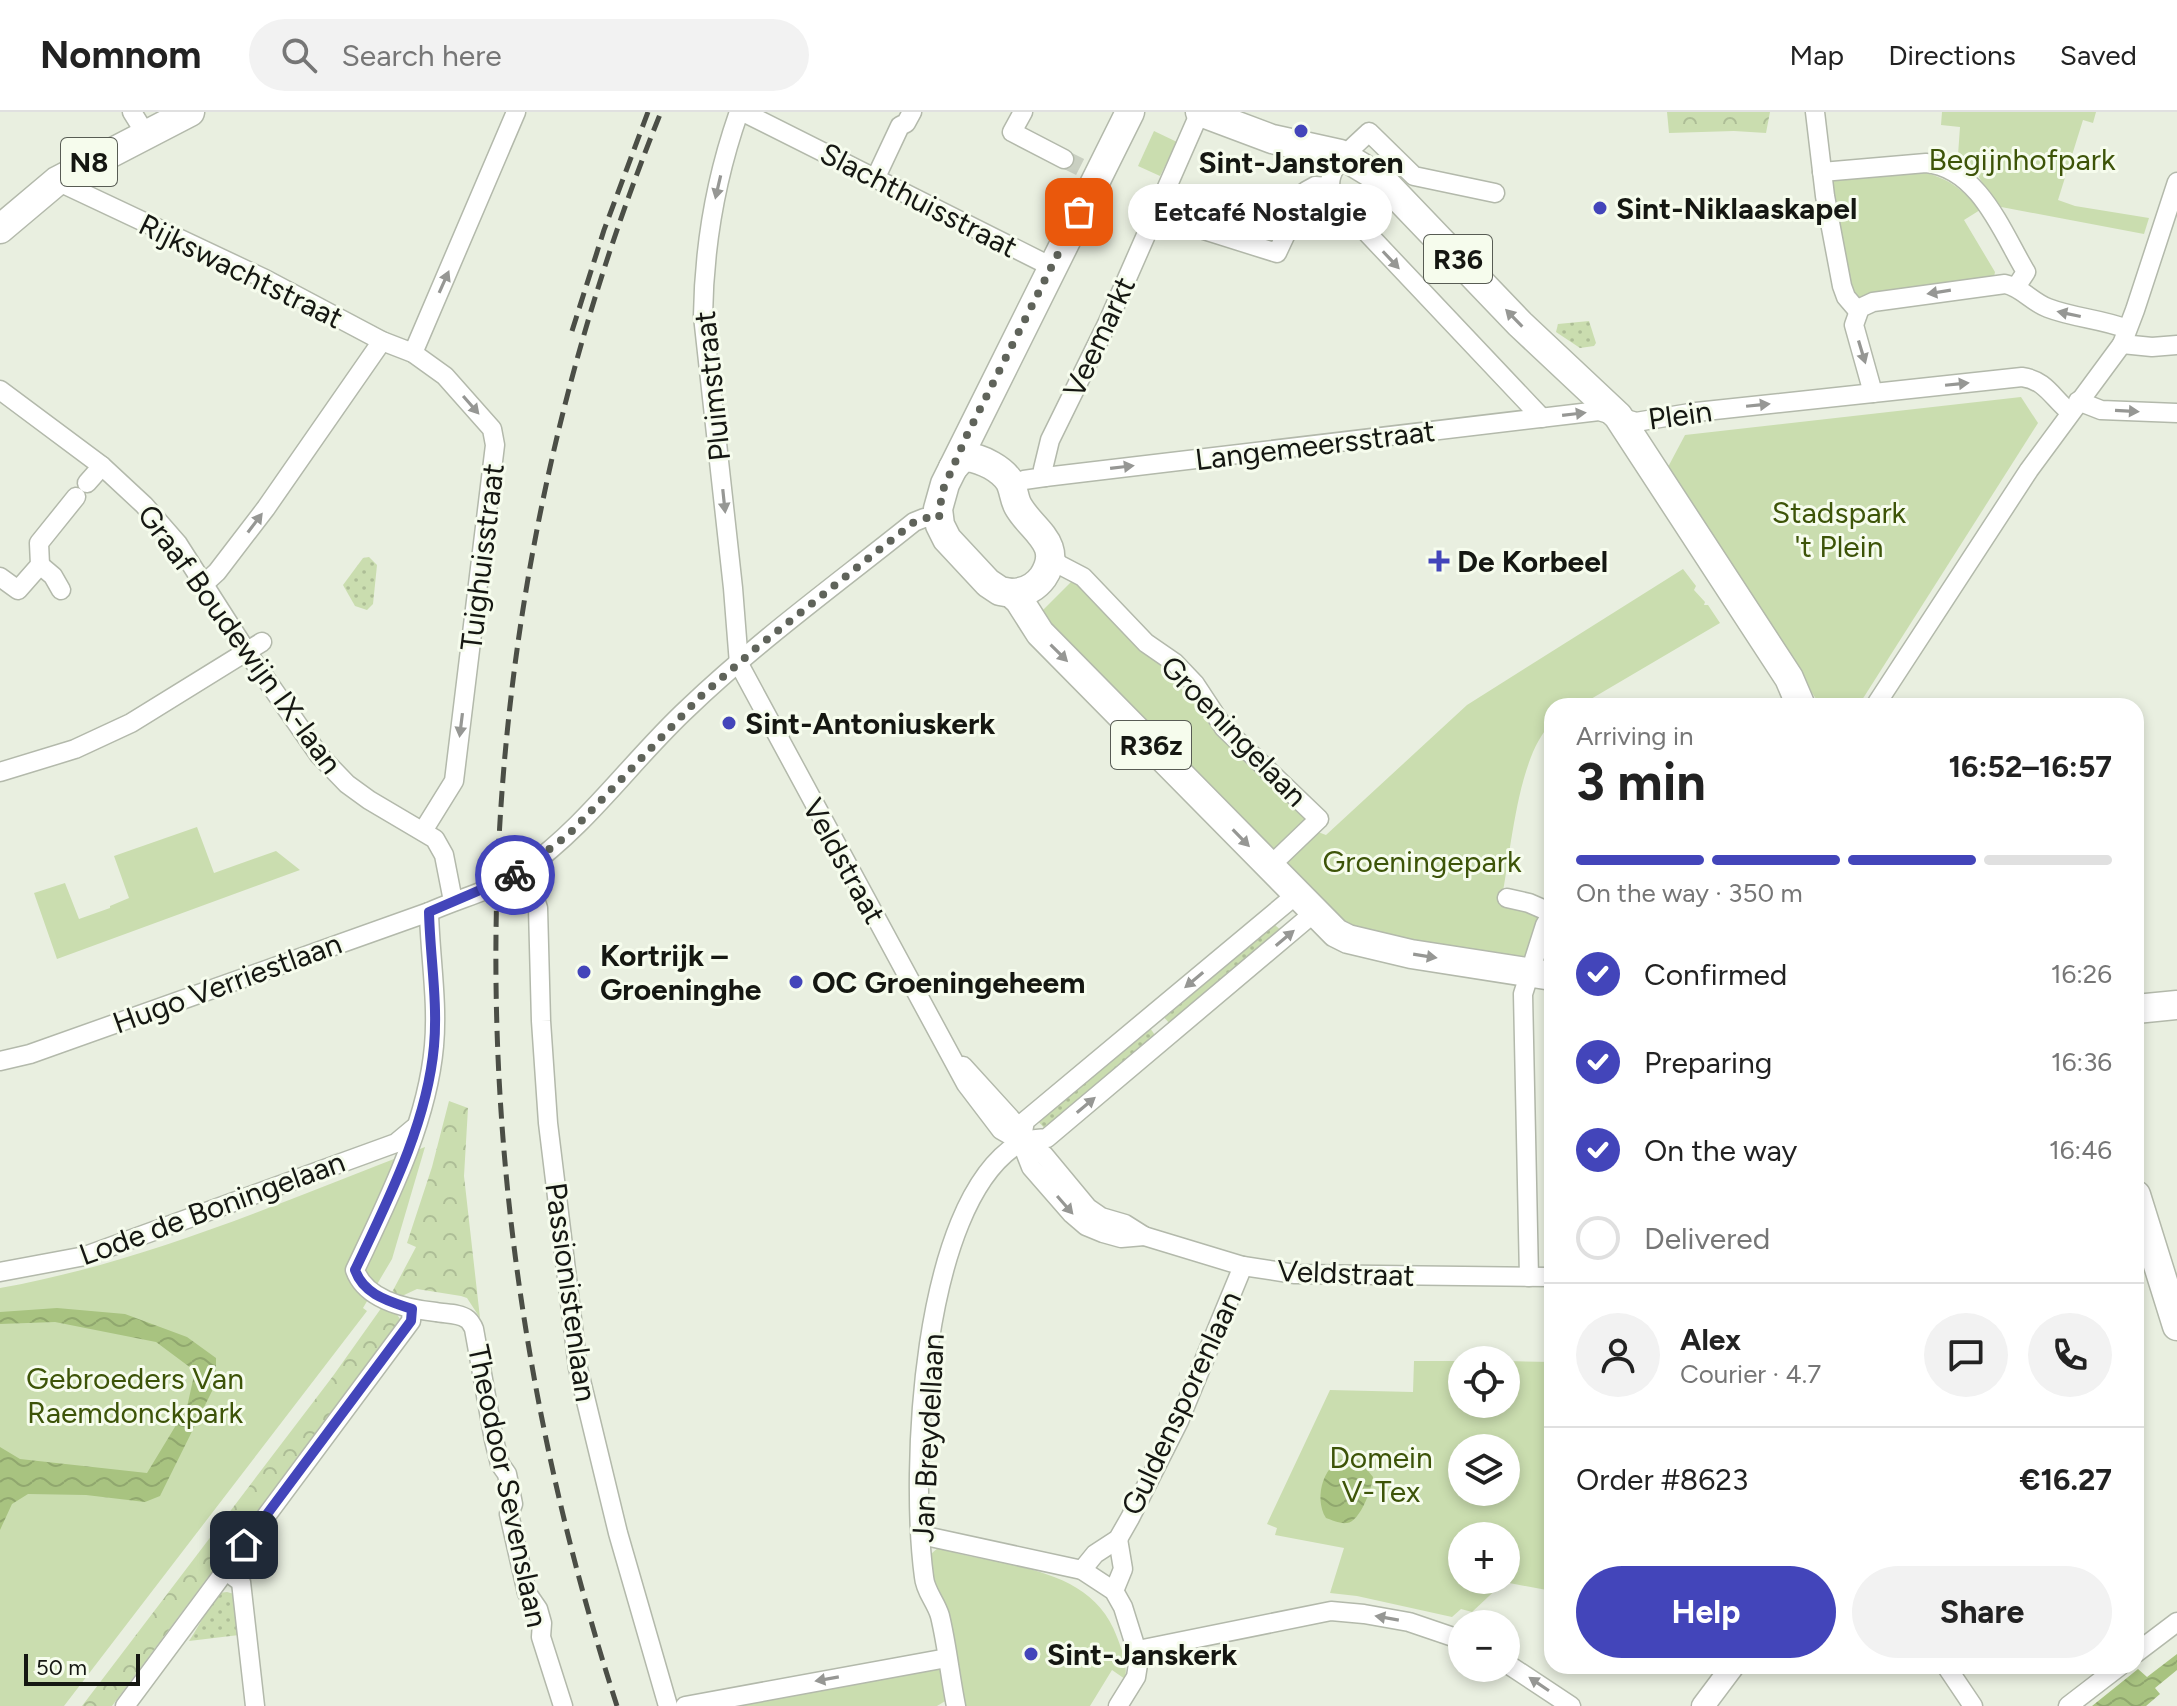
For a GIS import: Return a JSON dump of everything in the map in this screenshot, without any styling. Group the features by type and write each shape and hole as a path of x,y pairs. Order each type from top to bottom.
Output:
{"main road":[{"name":"N8","path":"0,229 57,181 138,122 190,112"},
{"path":"939,521 939,501 953,468 1052,267 1090,173 1130,112"},
{"name":"R36","path":"1200,112 1272,139 1334,153 1381,179 1520,324 1618,416"},
{"name":"Plein","path":"1618,416 1789,678 1798,698"},
{"path":"953,468 964,458 975,458 999,470 1012,487"},
{"name":"Groeningelaan","path":"1012,487 1018,507 1044,536 1050,556"},
{"name":"R36z","path":"939,521 951,545 988,583 1000,591 1011,593 1022,603 1040,633 1336,933 1348,939 1411,954 1541,974"},
{"path":"1011,593 1028,590 1040,581 1047,570 1050,556"},
{"path":"2144,1008 2177,1005"},
{"path":"2144,1251 2177,1326"}],"street":[{"path":"413,353 516,112"},
{"name":"Slachthuisstraat","path":"741,112 1052,267"},
{"name":"Pluimstraat","path":"739,664 703,307 717,188 741,112"},
{"path":"1023,112 1012,132 1064,159"},
{"name":"Veemarkt","path":"1045,477 1043,469 1050,440 1156,215 1200,112"},
{"path":"1815,112 1842,286 1846,297 1858,311"},
{"path":"876,177 902,117"},
{"path":"1495,193 1414,176 1369,132 1334,153 1328,187 1353,219 1542,418"},
{"path":"1822,172 1926,163 1941,165 1961,175 1989,210 2026,272 2016,287"},
{"name":"Rijkswachtstraat","path":"57,181 265,279 382,341"},
{"path":"1880,698 2124,336 2177,182"},
{"path":"1156,215 1277,253 1306,191 1315,186 1328,187"},
{"path":"1873,393 1855,329 1858,311 1873,302 1961,288 1999,283 2016,287 2045,307 2109,322 2124,336 2152,347 2177,345"},
{"path":"205,583 266,508 382,341"},
{"name":"Tuighuisstraat","path":"382,341 413,353 445,376 492,429 495,445 454,781 423,831"},
{"name":"Plein","path":"1618,416 1636,422 1696,412 2028,378 2046,386 2074,407"},
{"name":"Graaf Boudewijn IX-laan","path":"0,390 102,466 144,505 178,544 255,647 319,755 347,784 369,800 435,839 444,855 453,901"},
{"path":"2074,407 2177,413"},
{"name":"Langemeersstraat","path":"1012,487 1024,480 1045,477 1599,411 1618,416"},
{"path":"0,577 18,590 40,565 39,543 102,466"},
{"name":"Hugo Verriestlaan","path":"0,1061 30,1054 429,912 521,872 568,835 687,709 739,664 914,522 924,518 939,521"},
{"name":"Groeningelaan","path":"1050,556 1083,577 1146,643 1175,663 1195,684 1224,728 1319,819 1269,867"},
{"path":"40,565 53,576 61,590"},
{"path":"0,772 75,749 131,723 255,647"},
{"name":"Veldstraat","path":"739,664 966,1084 1001,1130 1044,1155 1094,1212 1125,1224 1144,1236 1243,1266 1295,1274 1544,1277"},
{"name":"Passionistenlaan","path":"521,872 538,908 548,1123 578,1368 618,1533 668,1706"},
{"path":"1507,898 1544,910"},
{"path":"1306,903 1169,1036 1047,1138 1021,1142 1025,1121 1151,1016 1306,903"},
{"name":"Lode de Boningelaan","path":"371,1292 359,1280 355,1270 417,1126 430,1073 435,1019 429,912"},
{"path":"1529,1277 1523,994 1541,974 1544,937"},
{"path":"1151,1016 1169,1036"},
{"name":"Lode de Boningelaan","path":"0,1272 85,1256 145,1235 396,1143 417,1126"},
{"name":"Jan Breydellaan","path":"956,1706 939,1615 924,1581 919,1507 925,1381 945,1265 957,1228 977,1188 997,1163 1021,1142"},
{"name":"Guldensporenlaan","path":"1082,1570 1095,1554 1118,1539 1165,1451 1243,1266"},
{"name":"Theodoor Sevenslaan","path":"371,1292 412,1309 460,1316 468,1319 474,1329 494,1440 500,1464 507,1474 513,1504 509,1514 527,1593 538,1609 542,1623 541,1637 563,1706"},
{"path":"125,1706 411,1321 412,1309"},
{"path":"921,1535 1082,1570 1114,1591 1138,1650 1136,1677 1118,1706"},
{"name":"Guldensporenlaan","path":"1114,1591 1123,1569 1118,1539"},
{"path":"225,1570 241,1582 255,1706"},
{"path":"1138,1650 1331,1611 1409,1622 1448,1635"},
{"path":"2144,1647 2177,1622"},
{"path":"685,1706 947,1658"},
{"path":"1520,1672 1571,1706"},
{"path":"1703,1706 1727,1674"},
{"path":"1951,1674 1973,1706"},
{"path":"2068,1706 2110,1674"}],"green space":[{"path":"1667,112 1770,112 1766,133 1669,133"},
{"name":"Begijnhofpark","path":"1942,112 2096,112 2093,123 2083,120 2058,200 2075,206 2149,218 2144,234 1996,206 1967,157 1958,155 1960,127 1941,125"},
{"path":"1154,131 1177,142 1160,176 1138,166"},
{"path":"1919,171 1954,185 1980,210 1964,220 1995,272 1994,277 1853,298 1826,177"},
{"path":"1589,321 1596,343 1594,346 1580,348 1556,332 1558,324"},
{"name":"Stadspark 't Plein","path":"2021,397 2038,423 1863,698 1815,698 1668,467 1685,435"},
{"path":"369,557 377,565 373,604 367,610 355,606 343,585 363,558"},
{"name":"Groeningepark","path":"1683,569 1696,586 1694,590 1705,602 1704,605 1708,605 1720,623 1593,698 1544,698 1544,733 1523,781 1501,902 1544,912 1544,968 1351,933 1037,616 1074,579 1094,595 1094,602 1162,663 1162,668 1188,696 1195,695 1202,706 1201,712 1318,832 1326,835 1467,705"},
{"path":"197,827 214,873 276,851 300,870 57,959 34,893 65,883 79,919 110,908 129,898 114,856"},
{"path":"1270,921 1282,931 1170,1024 1163,1016"},
{"path":"1150,1028 1157,1038 1047,1131 1036,1119"},
{"path":"449,1101 468,1108 464,1176 480,1318 467,1298 461,1296 417,1289 402,1296 390,1296 416,1247 407,1243 432,1167"},
{"name":"Gebroeders Van Raemdonckpark","path":"425,1147 392,1259 363,1308 367,1311 64,1706 0,1706 0,1288 55,1277 162,1246"},
{"path":"382,1307 394,1310 400,1319 112,1706 82,1706 333,1376"},
{"name":"Domein V-Tex","path":"1414,1361 1448,1361 1448,1418 1520,1418 1520,1361 1544,1362 1544,1590 1520,1585 1520,1522 1448,1522 1448,1594 1491,1594 1474,1610 1448,1610 1448,1616 1330,1593 1344,1548 1275,1535 1277,1528 1267,1524 1330,1390 1413,1392"},
{"path":"940,1546 953,1548 956,1553 1027,1569 1072,1585 1106,1615 1123,1652 1125,1679 1112,1670 1090,1706 964,1706 932,1580 931,1554"},
{"path":"219,1593 234,1594 239,1635 189,1641"},
{"path":"940,1667 947,1700 937,1706 717,1706"}],"water":[{"path":"57,1308 125,1314 187,1337 216,1358 216,1383 160,1496 145,1502 86,1495 28,1494 12,1504 0,1530 0,1447 20,1459 147,1473 187,1407 195,1371 156,1342 55,1322 0,1324 0,1312"},
{"path":"1350,1457 1360,1461 1373,1477 1361,1511 1352,1521 1342,1523 1326,1518 1321,1490 1333,1465"},
{"path":"2177,1654 2177,1670 2155,1688 2160,1694 2146,1706 2092,1706 2132,1674 2147,1677"}],"tunnel":[{"path":"1064,159 1084,169"}],"railway":[{"path":"572,331 604,230 648,112"},
{"path":"617,1706 561,1507 522,1307 501,1106 496,905 510,704 542,505 592,307 661,112"}],"way so far":[{"path":"515,875 568,835 687,709 755,649 914,522 939,518 942,492 967,435 1079,212"}],"place":[{"name":"Sint-Janstoren","path":"1301,131"},
{"name":"Sint-Niklaaskapel","path":"1600,208"},
{"name":"Eetcafé Nostalgie","path":"1079,212"},
{"name":"De Korbeel","path":"1439,561"},
{"name":"Sint-Antoniuskerk","path":"729,723"},
{"name":"Kortrijk – Groeninghe","path":"584,972"},
{"name":"OC Groeningeheem","path":"796,982"},
{"name":"Sint-Janskerk","path":"1031,1654"}],"route":[{"path":"244,1545 411,1321 412,1309 371,1292 359,1280 355,1270 417,1126 430,1073 435,1019 429,912 515,875"}]}
